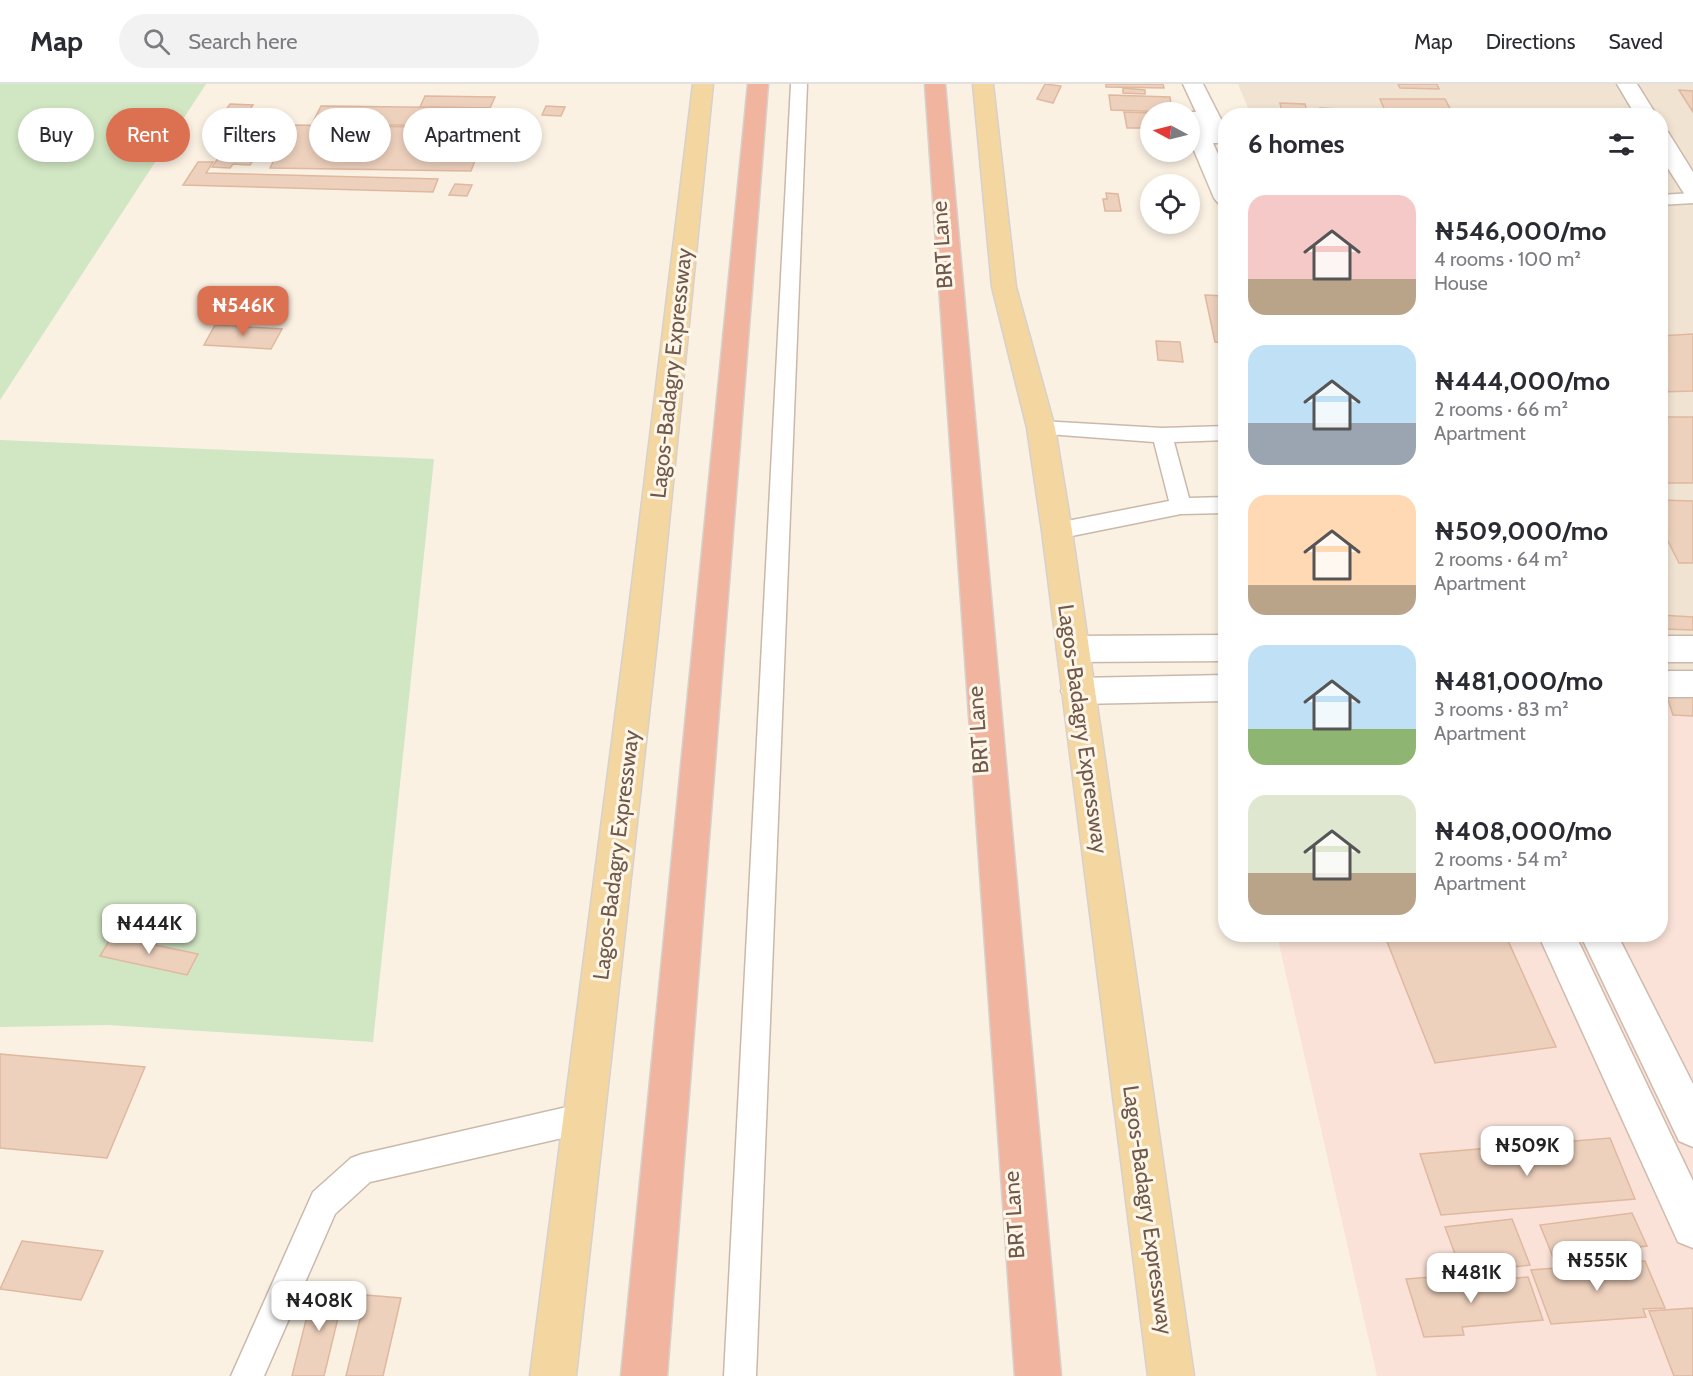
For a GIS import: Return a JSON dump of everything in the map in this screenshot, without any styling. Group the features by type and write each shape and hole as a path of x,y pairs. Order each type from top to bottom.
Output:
{"highway":[{"path":"644,1376 758,84"},
{"path":"935,84 1038,1376"}],"main road":[{"name":"Lagos-Badagry Expressway","path":"553,1376 642,633 703,84"},
{"name":"Lagos-Badagry Expressway","path":"983,84 1004,287 1041,428 1057,531 1171,1376"},
{"path":"1174,84 1182,102"},
{"path":"1193,84 1218,134"},
{"path":"1627,84 1642,108"},
{"path":"1200,140 1218,180"},
{"path":"1668,150 1693,190"},
{"path":"1073,649 1218,648"},
{"path":"1668,649 1693,649"},
{"path":"1668,684 1693,684"},
{"path":"1077,691 1218,688"},
{"path":"1560,942 1693,1227"},
{"path":"1602,942 1693,1128"}],"lane":[{"path":"740,1376 800,84"},
{"name":"BRT Lane","path":"930,84 1026,1376"},
{"path":"1668,200 1693,198"},
{"path":"1041,428 1162,435 1218,433"},
{"path":"1162,435 1181,506"},
{"path":"1057,531 1181,506 1218,505"},
{"path":"247,1376 324,1203 362,1169 584,1118"}],"shaded area":[{"path":"1238,84 1693,84 1693,708 1668,708 1668,108 1248,108"},
{"path":"1668,708 1693,708 1693,1376 1377,1376 1279,942 1668,942"}],"green space":[{"path":"0,84 206,84 190,109 106,108 106,162 155,162 0,400"},
{"path":"0,440 434,459 373,1042 108,1025 0,1027"}],"building":[{"path":"1045,84 1061,86 1053,103 1037,99"},
{"path":"1106,84 1163,84 1164,88 1106,87"},
{"path":"1398,84 1437,84 1439,89 1400,88"},
{"path":"1123,88 1145,90 1145,94 1123,93"},
{"path":"1679,90 1693,91 1693,112"},
{"path":"1109,95 1170,97 1171,102 1140,102 1140,111 1111,110"},
{"path":"425,96 495,97 490,108 420,107"},
{"path":"1380,99 1445,99 1450,108 1384,108"},
{"path":"1280,103 1305,104 1306,108 1281,108"},
{"path":"230,104 253,105 251,108 227,108"},
{"path":"321,106 488,108 403,108 403,125 391,125 391,108 320,108"},
{"path":"546,106 565,107 561,116 542,115"},
{"path":"1124,112 1140,113 1140,128 1127,128"},
{"path":"297,125 309,125 309,162 391,162 391,127 403,127 403,162 474,162 471,171 270,168 273,162 297,162"},
{"path":"198,162 213,162 206,173 438,179 433,192 183,185"},
{"path":"215,162 252,162 250,165 233,164 230,168 212,167"},
{"path":"455,184 472,185 467,196 449,195"},
{"path":"1106,193 1118,194 1121,211 1105,211 1103,199 1107,199"},
{"path":"1205,295 1218,296 1218,342 1215,342"},
{"path":"215,325 282,329 271,349 204,345"},
{"path":"1693,334 1693,391 1668,392 1668,336"},
{"path":"1156,341 1180,342 1183,362 1158,360"},
{"path":"1668,417 1693,417 1693,483 1668,483"},
{"path":"1668,500 1693,501 1693,563 1679,563 1668,541"},
{"path":"1668,615 1693,617 1693,630 1668,629"},
{"path":"1668,691 1693,696 1693,716 1673,715"},
{"path":"112,936 198,954 187,975 100,956"},
{"path":"1387,942 1509,942 1556,1047 1435,1063"},
{"path":"0,1054 145,1067 107,1158 0,1148"},
{"path":"1610,1138 1635,1199 1441,1215 1420,1154"},
{"path":"1632,1213 1647,1246 1553,1257 1540,1225"},
{"path":"1512,1219 1530,1265 1462,1273 1445,1227"},
{"path":"22,1241 103,1251 81,1300 0,1289"},
{"path":"1645,1261 1665,1308 1643,1309 1646,1317 1551,1324 1531,1270"},
{"path":"1445,1276 1448,1283 1528,1277 1543,1320 1462,1327 1464,1335 1424,1337 1406,1279"},
{"path":"314,1288 345,1289 324,1376 292,1376"},
{"path":"366,1295 401,1298 383,1376 346,1376"},
{"path":"1693,1308 1693,1376 1674,1376 1649,1311"}]}
